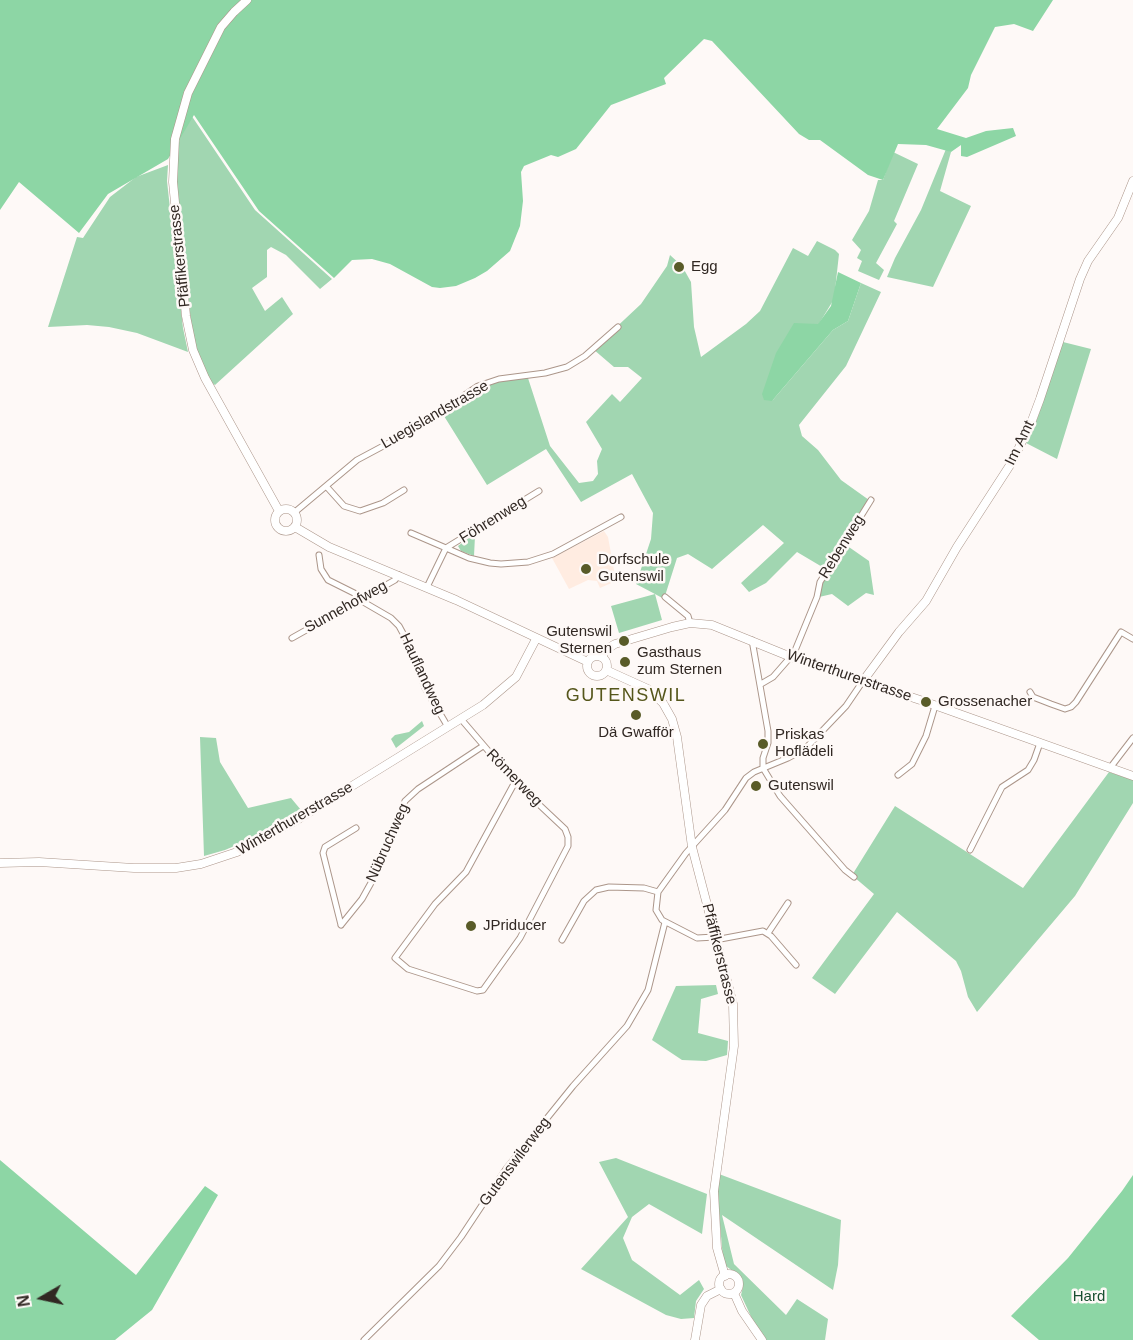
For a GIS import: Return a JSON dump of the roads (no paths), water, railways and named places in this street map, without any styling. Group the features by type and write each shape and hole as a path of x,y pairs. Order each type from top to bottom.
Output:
{"main road":[{"name":"Pfäffikerstrasse","path":"247,0 221,27 188,93 175,140 172,182 186,316 193,350 205,378 279,511 274,519 278,528 286,531 294,527 330,546 427,587 588,662"},
{"name":"Im Amt","path":"863,681 899,632 926,601 957,547 1012,462 1037,407 1080,279 1088,261 1118,218 1133,181"},
{"path":"279,511 287,508 295,512 297,517 294,527"},
{"name":"Winterthurerstrasse","path":"601,657 615,644 690,623 712,625 752,640 789,658 863,681 1133,776"},
{"name":"Winterthurerstrasse","path":"0,863 39,862 162,868 189,866 237,852 269,837 483,705 508,686 521,669 536,639"},
{"path":"594,657 601,657 605,661 606,670 601,675 593,675 588,670 588,662 594,657"},
{"name":"Pfäffikerstrasse","path":"606,670 648,689 663,703 672,719 677,737 692,847 731,998 735,1029 714,1191 717,1248 725,1276 733,1275 738,1281 739,1286 734,1293"},
{"path":"725,1276 721,1280 721,1288 728,1294 734,1293 742,1311 762,1340"},
{"path":"695,1340 700,1305 707,1296 721,1288"}],"street":[{"name":"Luegislandstrasse","path":"295,512 357,460 428,421 478,386 499,379 545,373 567,367 585,356 618,327"},
{"path":"326,486 344,506 360,511 383,503 404,490"},
{"name":"Föhrenweg","path":"446,548 539,491"},
{"name":"Rebenweg","path":"760,684 773,677 789,658 811,612 820,582 871,500"},
{"path":"411,533 469,558 501,564 528,562 553,554 621,517"},
{"path":"427,587 446,548"},
{"name":"Hauflandweg","path":"319,555 321,569 328,580 354,593 360,600 391,618 399,626 412,650 425,688 448,727"},
{"name":"Sunnehofweg","path":"292,638 395,580 399,575"},
{"path":"665,597 688,616 690,623"},
{"path":"1030,692 1033,697 1051,704 1065,709 1071,707 1077,702 1121,632 1133,639"},
{"path":"752,640 768,739 763,768 780,796 854,878"},
{"path":"796,965 768,933 754,932 715,938 697,938 665,922 656,910 658,892 692,847 725,810 746,778 788,758 812,742 854,697 863,681"},
{"path":"898,775 912,764 926,736 935,706"},
{"name":"Römerweg","path":"461,719 515,782 565,829 568,846 520,938 483,990 477,991 408,969 395,958 435,904 466,872 515,782"},
{"path":"1110,768 1133,738"},
{"path":"970,850 1002,787 1028,770 1040,743"},
{"name":"Nübruchweg","path":"356,828 326,848 323,853 341,925 362,899 372,881 405,801 418,789 483,746"},
{"path":"562,940 584,901 596,890 609,887 644,888 658,892"},
{"path":"768,933 788,903"},
{"name":"Gutenswilerweg","path":"364,1340 439,1266 506,1168 573,1086 618,1038 639,1008 652,978 665,922"}],"place":[{"name":"Egg","path":"679,267"},
{"name":"Dorfschule Gutenswil","path":"586,569"},
{"name":"Gutenswil Sternen","path":"624,641"},
{"name":"Gasthaus zum Sternen","path":"625,662"},
{"name":"Grossenacher","path":"926,702"},
{"name":"Dä Gwafför","path":"636,715"},
{"name":"Priskas Hoflädeli","path":"763,744"},
{"name":"Gutenswil","path":"756,786"},
{"name":"JPriducer","path":"471,926"}],"district":[{"name":"GUTENSWIL","path":"626,696"}],"park label":[{"name":"Hard","path":"1089,1297"}]}
